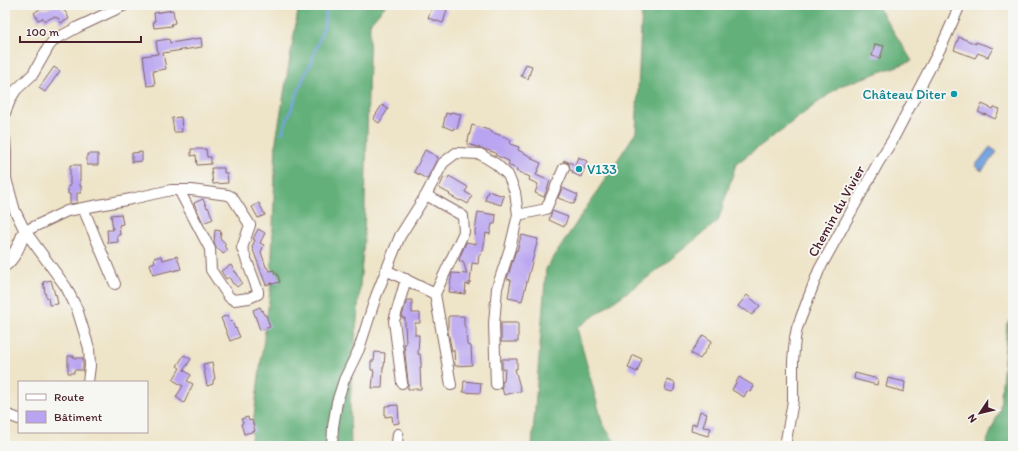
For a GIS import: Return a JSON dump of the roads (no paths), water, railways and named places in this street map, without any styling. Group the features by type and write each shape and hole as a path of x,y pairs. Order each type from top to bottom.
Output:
{"street":[{"path":"5,113 16,90 33,74 54,40 125,5"},
{"name":"Chemin du Vivier","path":"785,446 793,401 793,361 795,338 797,328 819,270 878,163 892,141 943,43 960,5"},
{"path":"5,139 6,176 15,211 25,231 66,287 77,309 89,348 90,366 88,381"},
{"path":"332,446 337,402 344,380 359,349 376,296 400,236 426,195 443,163 456,152 480,154 496,164 508,175 516,192 518,215 510,248 497,288 494,324 496,384"},
{"path":"518,215 546,209 564,168"},
{"path":"5,266 13,256 25,231 67,211 171,190 179,190 228,195 232,196 250,225 242,248 258,294 249,298 234,300 229,297 211,270 210,249 179,190"},
{"path":"426,195 467,214 464,232 435,294 451,385"},
{"path":"83,208 115,284"},
{"path":"386,270 435,294"},
{"path":"402,383 394,321 406,279"},
{"path":"5,414 18,419"},
{"path":"396,446 398,434"}],"water":[{"path":"990,147 997,152 982,171 975,166"}],"waterway":[{"path":"282,133 310,65 324,26 327,5"}],"place":[{"name":"Château Diter","path":"954,94"},
{"name":"V133","path":"579,169"}]}
